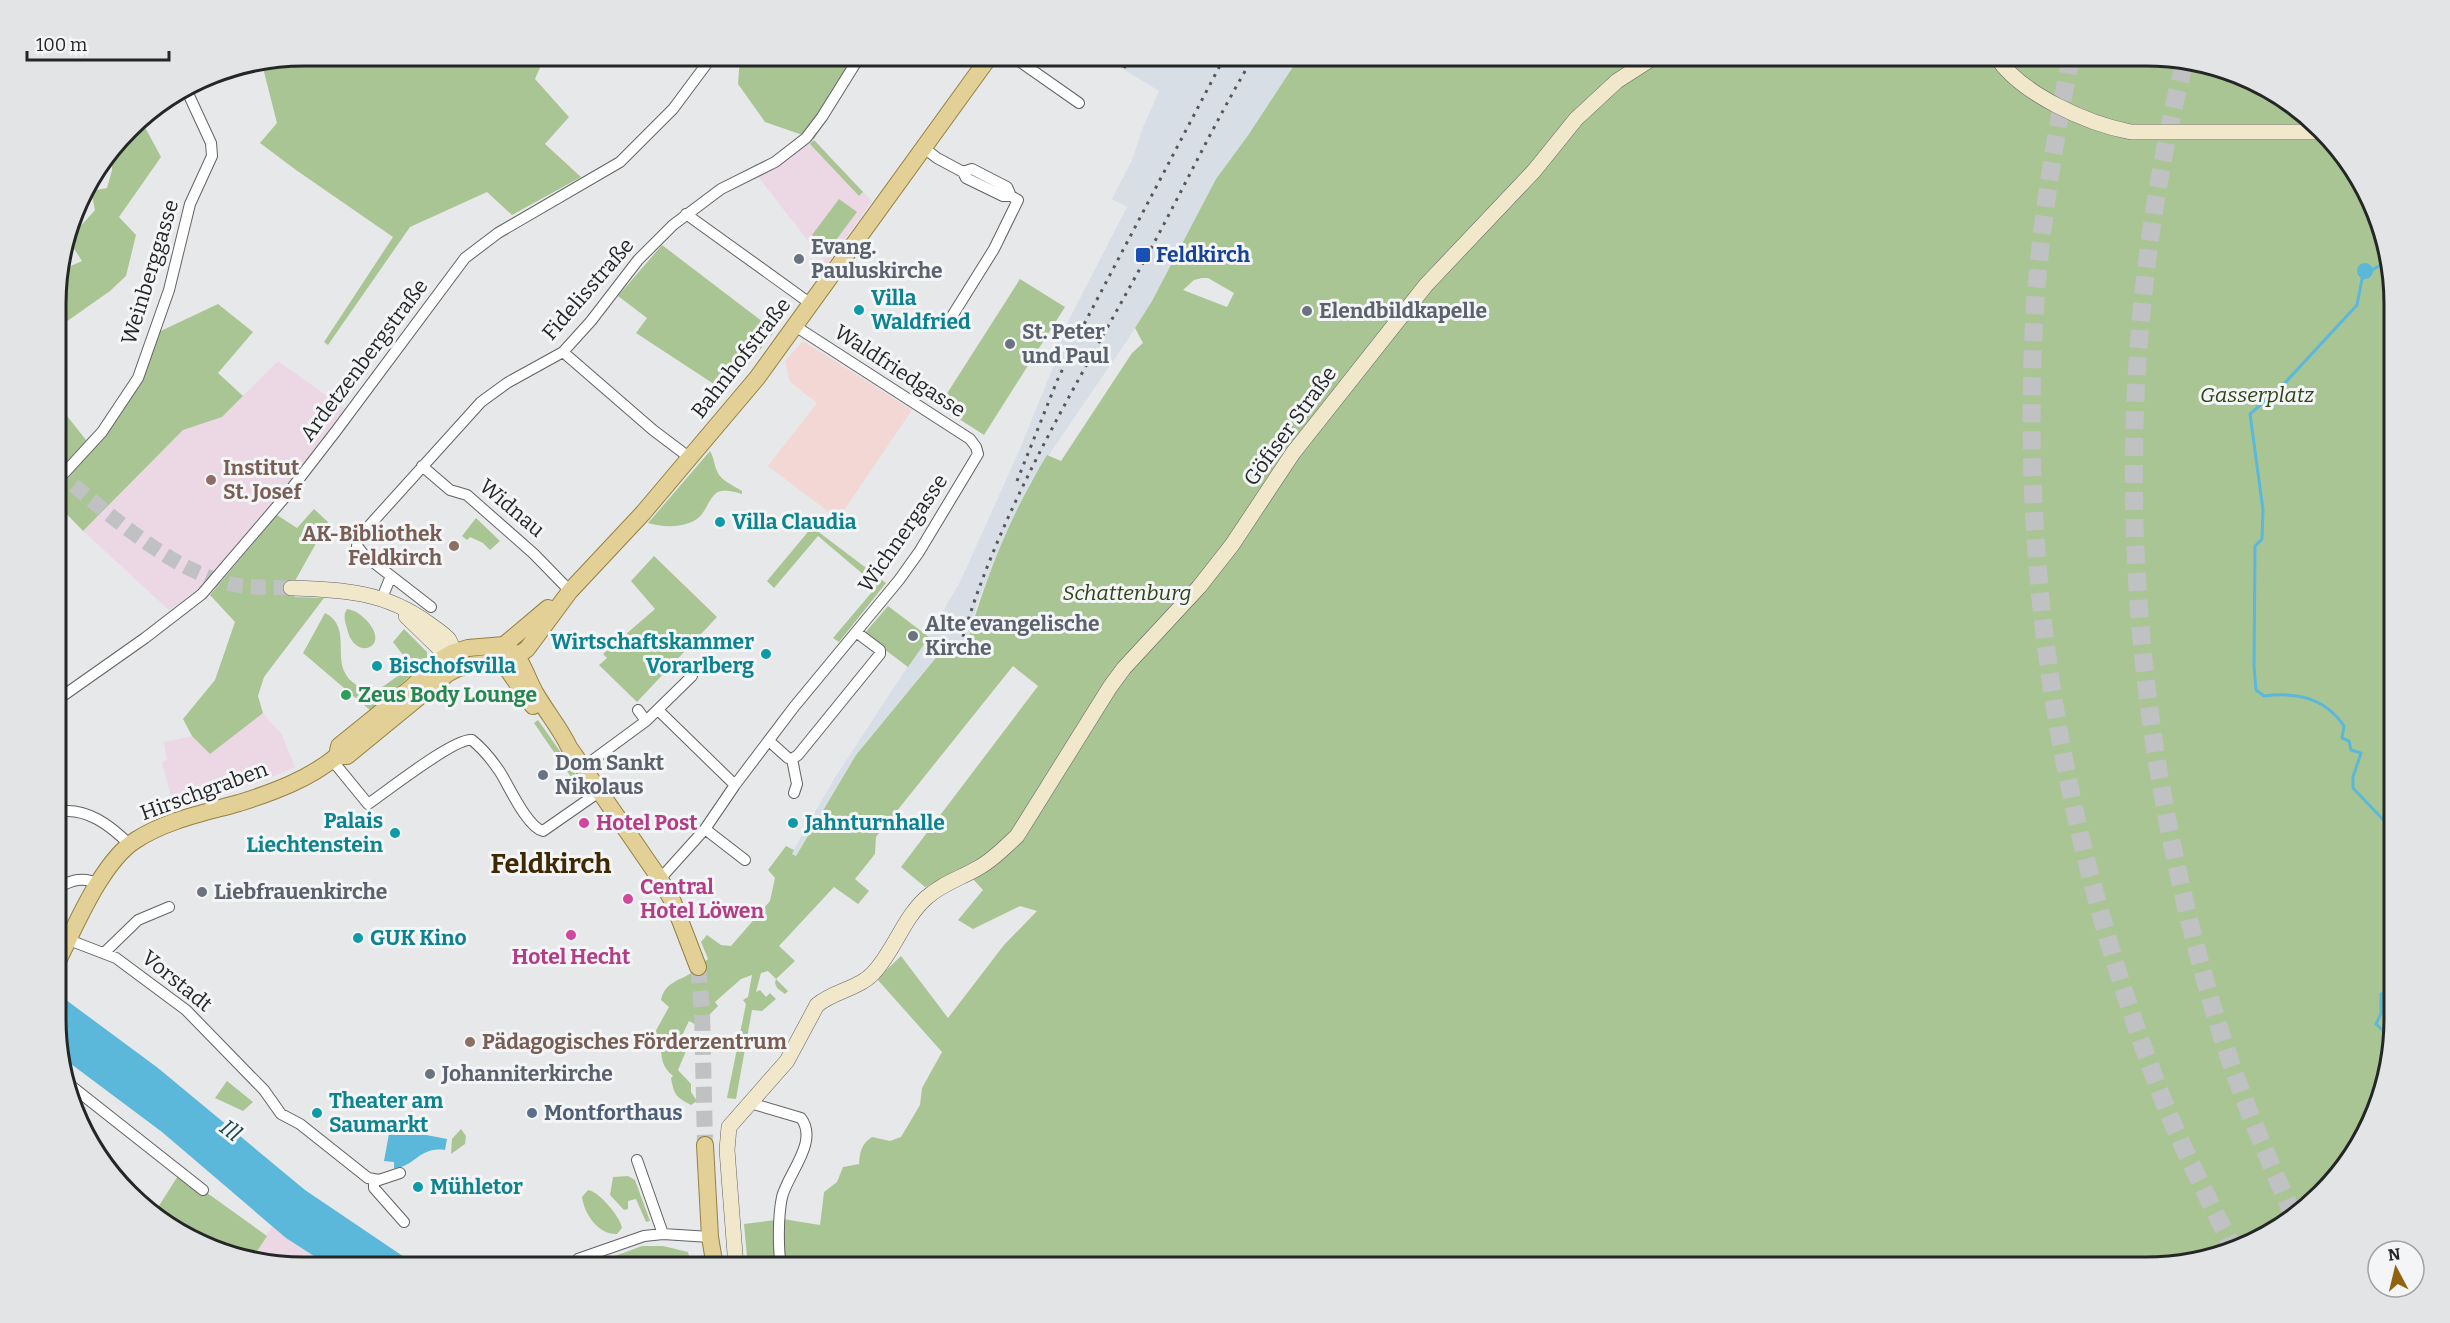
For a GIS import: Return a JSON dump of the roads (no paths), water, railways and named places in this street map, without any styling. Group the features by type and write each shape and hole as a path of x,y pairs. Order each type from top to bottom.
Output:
{"main road":[{"name":"Bahnhofstraße","path":"511,660 527,649 570,591 643,513 757,378 983,66"},
{"name":"Göfiser Straße","path":"735,1257 727,1137 732,1122 787,1061 817,1005 830,996 864,982 876,971 915,910 926,898 960,876 979,868 1017,836 1114,682 1199,587 1232,545 1293,453 1390,327 1426,285 1534,171 1576,119 1617,81 1640,66"},
{"path":"2005,66 2038,93 2074,114 2111,128 2138,132 2310,132"},
{"path":"291,588 353,591 382,598 412,612 444,635 449,640 457,659 511,660"},
{"name":"Bahnhofstraße","path":"504,645 570,591"},
{"path":"504,645 551,732 569,747 660,879 673,902 698,967"},
{"name":"Hirschgraben","path":"66,946 99,884 130,845 176,822 295,783 335,758 347,756 447,674 468,648 504,645"},
{"path":"705,1145 710,1237 713,1257"}],"street":[{"name":"Ardetzenbergstraße","path":"66,694 202,594 292,488 465,258 498,233 620,162 673,109 705,66"},
{"name":"Fidelisstraße","path":"391,576 364,555 358,548 357,541 422,466 481,402 507,383 563,352 661,235 721,189 775,162 806,138 854,66"},
{"path":"1026,66 1079,103"},
{"name":"Weinberggasse","path":"66,471 102,432 138,378 169,290 190,204 212,156 211,143 189,96"},
{"path":"924,148 963,172 966,178 975,183 1018,200 1006,227 949,321"},
{"path":"686,214 811,304"},
{"name":"Waldfriedgasse","path":"795,326 969,439 976,447 978,454"},
{"path":"563,352 653,430 690,458"},
{"name":"Wichnergasse","path":"660,879 705,829 769,741 899,580 978,454"},
{"name":"Widnau","path":"422,466 450,490 466,495 534,555 570,591"},
{"path":"382,598 391,576 431,607"},
{"path":"792,759 798,755 880,654 880,650 856,632"},
{"path":"582,768 646,721 692,676"},
{"path":"638,710 646,721"},
{"path":"658,710 735,785"},
{"path":"335,758 368,804 458,742 472,740 499,771 537,830 543,831 599,792"},
{"path":"769,741 792,759 797,784 794,794"},
{"path":"66,811 95,818 111,827 130,845"},
{"path":"705,829 745,860"},
{"path":"66,883 81,879 99,884"},
{"path":"104,953 138,920 169,907"},
{"name":"Vorstadt","path":"69,940 126,964 186,1010 264,1090 281,1114 300,1124 361,1173 374,1179"},
{"path":"78,1091 203,1190"},
{"path":"750,1103 794,1115 801,1118 805,1124 806,1139 782,1198 779,1257"},
{"path":"637,1160 663,1234"},
{"path":"400,1173 374,1179 374,1188 404,1222"},
{"path":"593,1257 644,1236 663,1234 710,1237"}],"water":[{"path":"2362,263 2368,263 2373,271 2371,277 2362,279 2357,274 2357,268"},
{"name":"Ill","path":"66,1000 158,1068 305,1190 404,1257 315,1257 286,1238 162,1132 71,1064"},
{"path":"390,1128 447,1139 445,1150 429,1151 407,1165 394,1168 394,1162 384,1161"}],"waterway":[{"path":"2372,270 2380,265"},
{"path":"2365,277 2362,279 2357,305 2282,386 2250,414 2263,510 2262,539 2255,546 2254,666 2256,690 2264,696 2298,696 2318,703 2336,716 2344,726 2342,738 2349,741 2351,750 2361,753 2353,777 2353,788 2384,821"},
{"path":"2383,1031 2376,1024 2381,1014 2381,994 2384,992"}],"tunnel":[{"path":"2069,66 2049,180 2035,306 2032,410 2034,512 2042,613 2056,713 2075,812 2100,910 2130,1008 2165,1105 2189,1160 2230,1241"},
{"path":"2183,69 2159,181 2143,299 2135,416 2135,534 2143,652 2158,769 2181,886 2211,1001 2238,1083 2290,1208"},
{"path":"66,479 141,538 188,568 236,585 291,588"},
{"path":"698,967 702,1010 705,1145"}],"railway":[{"path":"1017,481 1057,381 1081,330 1220,66"},
{"path":"958,654 992,554 1037,458 1248,66"}],"place":[{"name":"Feldkirch","path":"1143,255"},
{"name":"Evang. Pauluskirche","path":"799,259"},
{"name":"Villa Waldfried","path":"859,310"},
{"name":"Elendbildkapelle","path":"1307,311"},
{"name":"St. Peter und Paul","path":"1010,344"},
{"name":"Institut St. Josef","path":"211,480"},
{"name":"Villa Claudia","path":"720,522"},
{"name":"AK-Bibliothek Feldkirch","path":"454,546"},
{"name":"Alte evangelische Kirche","path":"913,636"},
{"name":"Wirtschaftskammer Vorarlberg","path":"766,654"},
{"name":"Bischofsvilla","path":"377,666"},
{"name":"Zeus Body Lounge","path":"346,695"},
{"name":"Dom Sankt Nikolaus","path":"543,775"},
{"name":"Hotel Post","path":"584,823"},
{"name":"Jahnturnhalle","path":"793,823"},
{"name":"Palais Liechtenstein","path":"395,833"},
{"name":"Liebfrauenkirche","path":"202,892"},
{"name":"Central Hotel Löwen","path":"628,899"},
{"name":"Hotel Hecht","path":"571,935"},
{"name":"GUK Kino","path":"358,938"},
{"name":"Pädagogisches Förderzentrum","path":"470,1042"},
{"name":"Johanniterkirche","path":"430,1074"},
{"name":"Theater am Saumarkt","path":"317,1113"},
{"name":"Montforthaus","path":"532,1113"},
{"name":"Mühletor","path":"418,1187"}],"district":[{"name":"Feldkirch","path":"551,864"}],"park label":[{"name":"Gasserplatz","path":"2257,395"},
{"name":"Schattenburg","path":"1127,593"}]}
